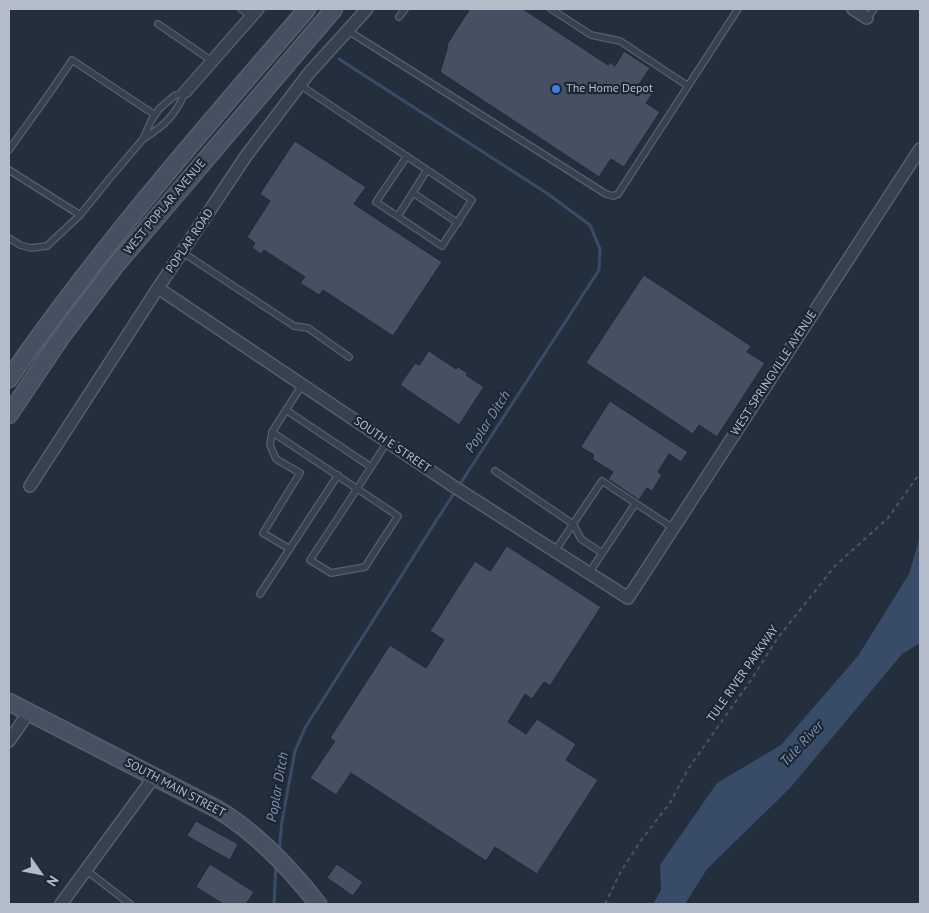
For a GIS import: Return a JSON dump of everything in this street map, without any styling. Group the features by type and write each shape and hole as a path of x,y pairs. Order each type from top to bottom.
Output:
{"main road":[{"name":"WEST POPLAR AVENUE","path":"9,379 57,310 122,228 307,9"},
{"name":"WEST POPLAR AVENUE","path":"9,415 62,336 122,258 334,9"},
{"name":"SOUTH MAIN STREET","path":"9,702 227,815 264,844 318,904"}],"street":[{"name":"POPLAR ROAD","path":"30,486 246,156 300,85 367,9"},
{"path":"853,9 870,13"},
{"path":"185,92 255,13"},
{"name":"WEST SPRINGVILLE AVENUE","path":"628,598 920,150"},
{"name":"SOUTH E STREET","path":"158,288 388,442 628,598"},
{"path":"9,741 29,712"},
{"path":"61,904 154,777"}],"lane":[{"path":"241,9 255,13"},
{"path":"399,16 405,9"},
{"path":"551,9 591,35 620,41 688,86"},
{"path":"347,30 606,194 613,196 618,194 738,9"},
{"path":"158,24 212,61"},
{"path":"9,150 38,108 45,102 72,60 155,115"},
{"path":"300,85 407,156 428,170 472,200 442,246 376,202 407,156"},
{"path":"9,238 31,248 47,246 80,215 143,139 155,115 174,96 185,92"},
{"path":"143,139 160,128 170,118 180,104 185,92"},
{"path":"9,170 80,215"},
{"path":"398,216 428,170"},
{"path":"413,193 458,222"},
{"path":"182,252 294,326 308,328 349,357"},
{"path":"288,548 263,533 300,473 276,459 270,445 272,432 302,385"},
{"path":"286,410 371,467"},
{"path":"272,432 357,488 398,516 364,567 331,573 310,560 357,488 388,442"},
{"path":"495,471 573,524 581,539 602,554"},
{"path":"260,594 288,548 338,476"},
{"path":"554,551 602,481 673,528"},
{"path":"589,572 635,504"},
{"path":"86,870 130,904"}],"path":[{"name":"TULE RIVER PARKWAY","path":"605,904 621,871 642,839 670,804 688,769 751,680 777,639 835,566 888,518 920,473"}],"water":[{"name":"Tule River","path":"920,537 920,643 902,654 790,788 707,869 685,904 653,904 661,890 660,865 717,783 781,745 858,656 909,574"}],"building":[{"name":"The Home Depot","path":"470,9 523,9 608,65 610,62 615,66 624,51 650,68 639,84 653,93 646,103 660,112 624,167 611,159 599,177 440,72 447,45"},
{"path":"295,141 366,187 354,204 442,262 393,336 323,290 319,295 300,283 305,277 264,250 261,254 252,248 255,243 247,237 270,201 260,194"},
{"path":"644,275 751,346 747,352 765,363 717,437 699,425 693,434 586,363"},
{"path":"429,351 456,369 458,367 468,373 466,375 484,387 459,425 400,385 415,363 419,365"},
{"path":"610,401 688,452 681,462 669,454 658,472 662,475 652,491 647,488 639,500 608,479 613,472 592,459 594,455 581,447"},
{"path":"507,546 601,607 550,686 544,682 532,699 525,694 508,722 526,734 537,719 576,744 566,760 598,780 537,874 495,847 486,861 351,773 336,795 310,778 335,741 330,738 390,645 426,668 444,640 430,631 475,561 490,571"},
{"path":"196,821 238,844 230,860 187,836"},
{"path":"210,864 254,892 246,904 223,904 196,887"},
{"path":"337,864 363,882 353,896 327,878"}],"waterway":[{"name":"Poplar Ditch","path":"279,852 282,821 295,751 305,728 436,521 599,270 600,249 590,225 548,194 339,59"},
{"name":"Poplar Ditch","path":"274,904 276,865"}],"place":[{"name":"The Home Depot","path":"556,89"}]}
